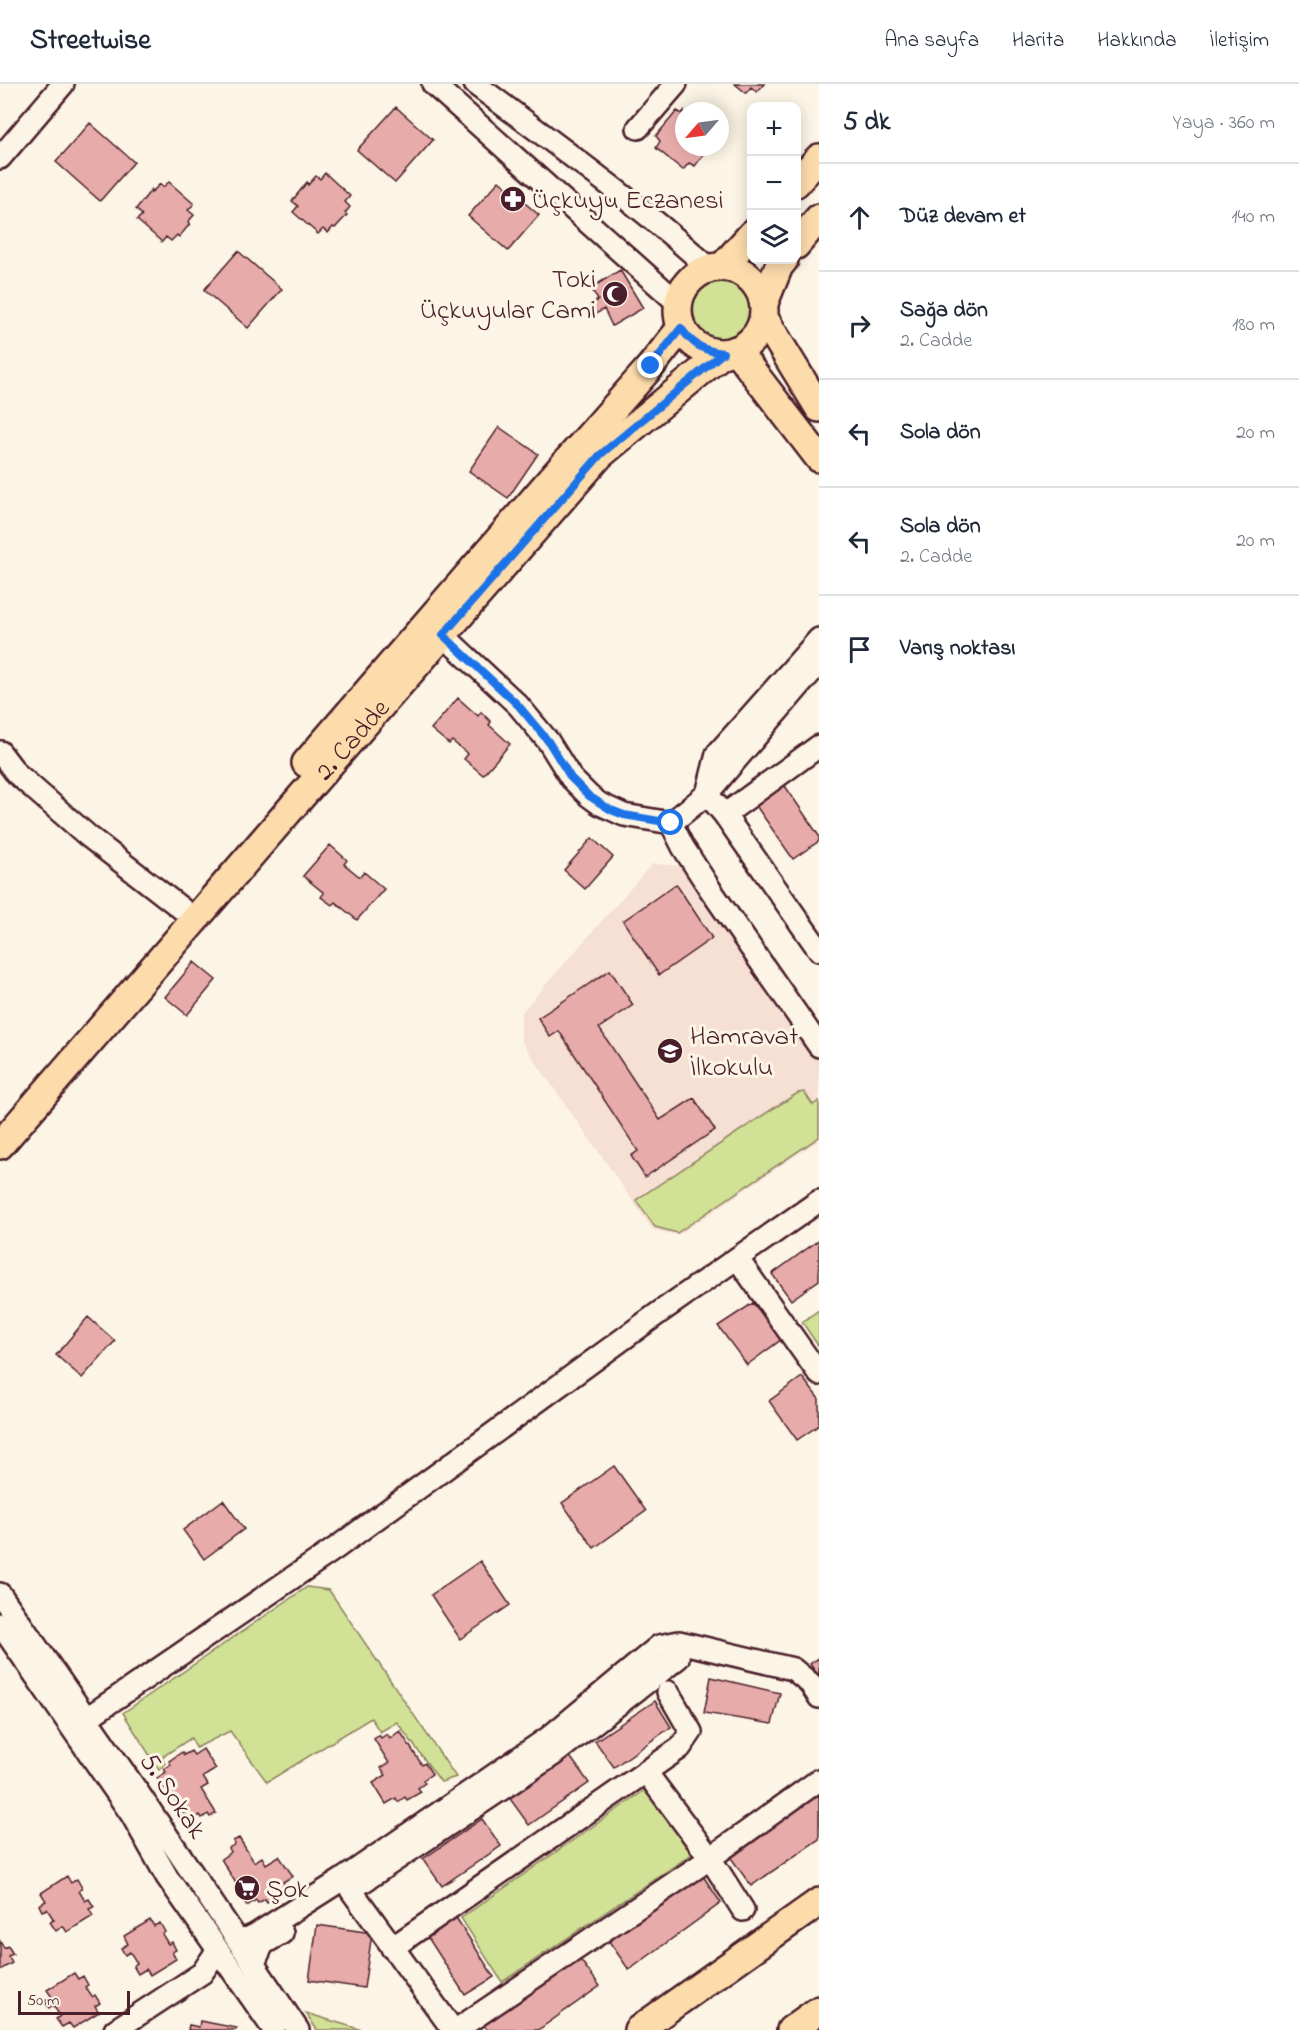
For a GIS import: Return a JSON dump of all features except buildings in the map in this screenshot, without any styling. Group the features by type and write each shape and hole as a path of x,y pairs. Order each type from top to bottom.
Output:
{"main road":[{"path":"801,178 819,158"},
{"path":"801,238 819,218"},
{"path":"716,267 747,239"},
{"path":"781,264 764,311 759,332 749,343 730,352 710,352 698,347 688,339 679,315 681,291 688,280 697,273 716,267 738,269 759,289 764,311 819,408"},
{"name":"2. Cadde","path":"0,1120 538,494 651,366 679,315"},
{"path":"730,352 819,458"},
{"name":"2. Cadde","path":"0,1145 600,455 730,352"},
{"path":"638,2030 819,1902"},
{"path":"791,2030 819,2010"}],"street":[{"path":"0,158 63,84"},
{"path":"433,84 679,315"},
{"path":"475,84 579,162 686,247 716,267"},
{"path":"638,128 676,84"},
{"path":"443,635 518,705 548,741 571,778 589,796 611,810 624,815 671,823 707,794 819,663"},
{"path":"707,794 717,754 819,639"},
{"path":"731,810 819,746"},
{"path":"0,752 16,773 88,836 182,909"},
{"path":"707,794 724,814 819,950"},
{"path":"671,823 683,847 710,889 819,1046"},
{"path":"87,1718 336,1548 736,1258 819,1202"},
{"path":"736,1258 819,1374"},
{"name":"5. Sokak","path":"0,1594 238,1938 246,1970 274,2030"},
{"name":"5. Sokak","path":"0,1624 132,1815 167,1877 218,1951 246,1970 298,2030"},
{"path":"238,1938 247,1939 255,1935 343,1879 548,1738 659,1646 679,1642 793,1669 810,1683 819,1697"},
{"path":"133,2030 216,1980 246,1970 263,1944 351,1890 553,1755 678,1658 679,1642"},
{"path":"392,1948 680,1748 691,1732 668,1692"},
{"path":"646,1772 710,1858 743,1910"},
{"path":"351,1890 455,2030 710,1858 819,1780"},
{"path":"114,2030 202,1973 218,1951"}],"shaded area":[{"name":"Hamravat İlkokulu","path":"652,864 687,866 819,1062 819,1140 678,1235 653,1230 521,1041 521,1013"}],"green space":[{"path":"726,278 744,287 751,298 753,311 751,324 744,335 733,342 714,344 696,335 689,324 687,305 696,287 707,280"},
{"path":"804,1092 813,1105 819,1101 819,1137 677,1233 655,1227 636,1200 774,1108 798,1093"},
{"path":"819,1310 819,1347 802,1322"},
{"path":"307,1587 329,1590 456,1777 441,1782 397,1722 380,1732 371,1718 267,1782 230,1731 196,1748 191,1738 162,1757 165,1764 159,1770 123,1713"},
{"path":"645,1790 692,1854 502,1982 461,1918"},
{"path":"306,2013 362,2030 317,2030"}],"place":[{"name":"Üçkuyu Eczanesi","path":"513,199"},
{"name":"Toki Üçkuyular Cami","path":"615,294"},
{"name":"Hamravat İlkokulu","path":"670,1051"},
{"name":"Şok","path":"247,1888"}],"route":[{"path":"651,366 681,328 688,339 698,347 710,352 723,353 600,455 443,635 518,705 548,741 579,788 600,804 624,815 671,823"}]}
